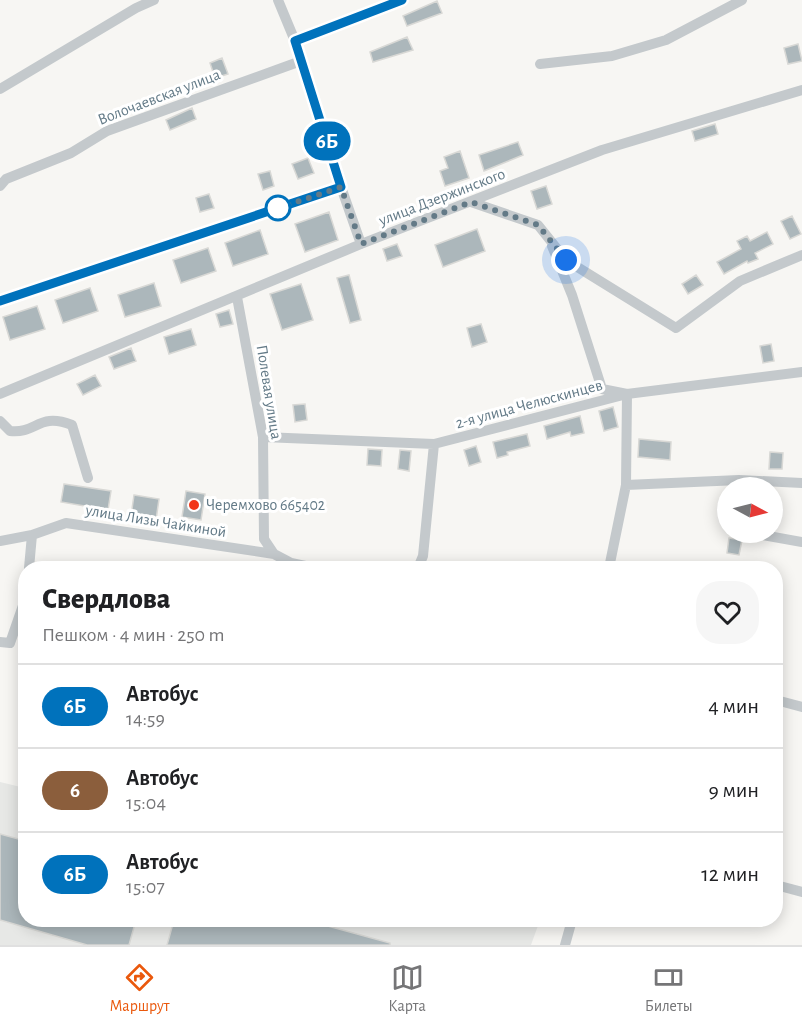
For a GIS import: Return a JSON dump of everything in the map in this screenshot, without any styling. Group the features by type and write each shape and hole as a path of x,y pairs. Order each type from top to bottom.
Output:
{"street":[{"path":"0,89 136,8 154,0"},
{"path":"278,0 295,41 361,244"},
{"path":"295,41 402,0"},
{"path":"540,64 612,56 666,40 742,0"},
{"name":"Волочаевская улица","path":"0,186 6,179 71,153 107,131 301,61"},
{"name":"улица Дзержинского","path":"0,394 361,244 602,150 802,90"},
{"path":"0,301 341,187"},
{"path":"471,202 538,225 566,260 676,328 740,281 802,255"},
{"path":"551,241 572,295 602,389 627,394 626,485 610,561"},
{"name":"Полевая улица","path":"237,297 263,437 264,539 274,555"},
{"name":"2-я улица Челюскинцев","path":"263,437 434,444 627,394 802,372"},
{"path":"0,421 10,431 20,432 45,419 58,420 72,425 88,478"},
{"path":"421,561 434,444"},
{"path":"783,483 802,483"},
{"path":"626,485 717,484"},
{"name":"улица Лизы Чайкиной","path":"0,541 32,535 66,523 274,555"},
{"path":"30,561 32,535"},
{"path":"783,539 802,542"},
{"path":"274,555 287,561"},
{"path":"5,643 18,615"},
{"path":"783,702 802,707"},
{"path":"783,887 802,892"},
{"path":"569,944 571,927"}],"shaded area":[{"path":"0,782 18,786 18,927 537,927 531,945 0,945"}],"building":[{"path":"437,1 442,13 407,26 403,16"},
{"path":"407,37 413,50 373,62 370,52"},
{"path":"798,44 802,61 788,64 784,48"},
{"path":"222,58 228,74 215,78 210,63"},
{"path":"192,108 196,119 170,130 166,120"},
{"path":"715,124 718,134 695,141 692,131"},
{"path":"518,142 523,155 484,171 479,155"},
{"path":"460,151 469,178 445,186 440,171 448,168 444,157"},
{"path":"308,158 314,173 298,179 292,164"},
{"path":"270,171 274,186 263,190 258,174"},
{"path":"546,186 552,204 537,209 531,191"},
{"path":"209,194 214,208 200,212 196,198"},
{"path":"329,212 338,240 305,252 295,224"},
{"path":"792,216 801,234 790,239 781,221"},
{"path":"477,229 485,251 443,267 435,245"},
{"path":"260,230 268,254 233,266 225,243"},
{"path":"767,232 773,244 755,253 758,259 748,263 747,261 724,274 717,262 741,249 737,241 747,236 750,241"},
{"path":"397,244 402,256 387,261 383,249"},
{"path":"208,248 216,271 181,283 173,260"},
{"path":"349,275 361,320 350,323 337,278"},
{"path":"696,275 703,285 688,294 682,284"},
{"path":"154,283 161,306 125,317 118,295"},
{"path":"301,284 313,320 282,330 270,294"},
{"path":"90,288 98,311 63,323 55,300"},
{"path":"37,306 45,329 10,340 3,317"},
{"path":"229,310 233,324 220,327 216,314"},
{"path":"481,324 487,342 472,347 467,328"},
{"path":"191,329 196,345 169,354 164,337"},
{"path":"771,344 774,361 763,363 760,346"},
{"path":"131,348 136,361 114,369 109,357"},
{"path":"95,375 101,386 83,395 77,384"},
{"path":"305,404 307,420 295,422 293,405"},
{"path":"613,407 618,427 604,431 599,411"},
{"path":"580,416 584,433 571,436 570,432 547,439 544,426"},
{"path":"527,434 530,446 507,452 508,455 497,458 493,442"},
{"path":"639,439 671,442 670,460 638,457"},
{"path":"476,446 481,462 469,466 464,450"},
{"path":"368,449 382,450 381,466 367,465"},
{"path":"400,450 411,451 409,471 398,469"},
{"path":"770,452 783,453 782,469 769,469"},
{"path":"64,484 111,491 108,510 61,502"},
{"name":"Черемхово 665402","path":"186,491 205,494 201,520 182,517"},
{"path":"134,495 159,499 156,520 131,516"},
{"path":"728,543 741,543 739,555 727,553"},
{"path":"0,834 18,839 18,925 0,920"},
{"path":"24,927 134,927 129,945 87,945"},
{"path":"172,927 332,927 390,943 390,945 167,945"}],"bus line":[{"name":"6Б","path":"0,301 341,187 295,41 402,0"}],"place":[{"name":"Черемхово 665402","path":"194,505"}],"route":[{"path":"278,208 273,210 341,187 361,244 471,202 538,225 566,260"}]}
